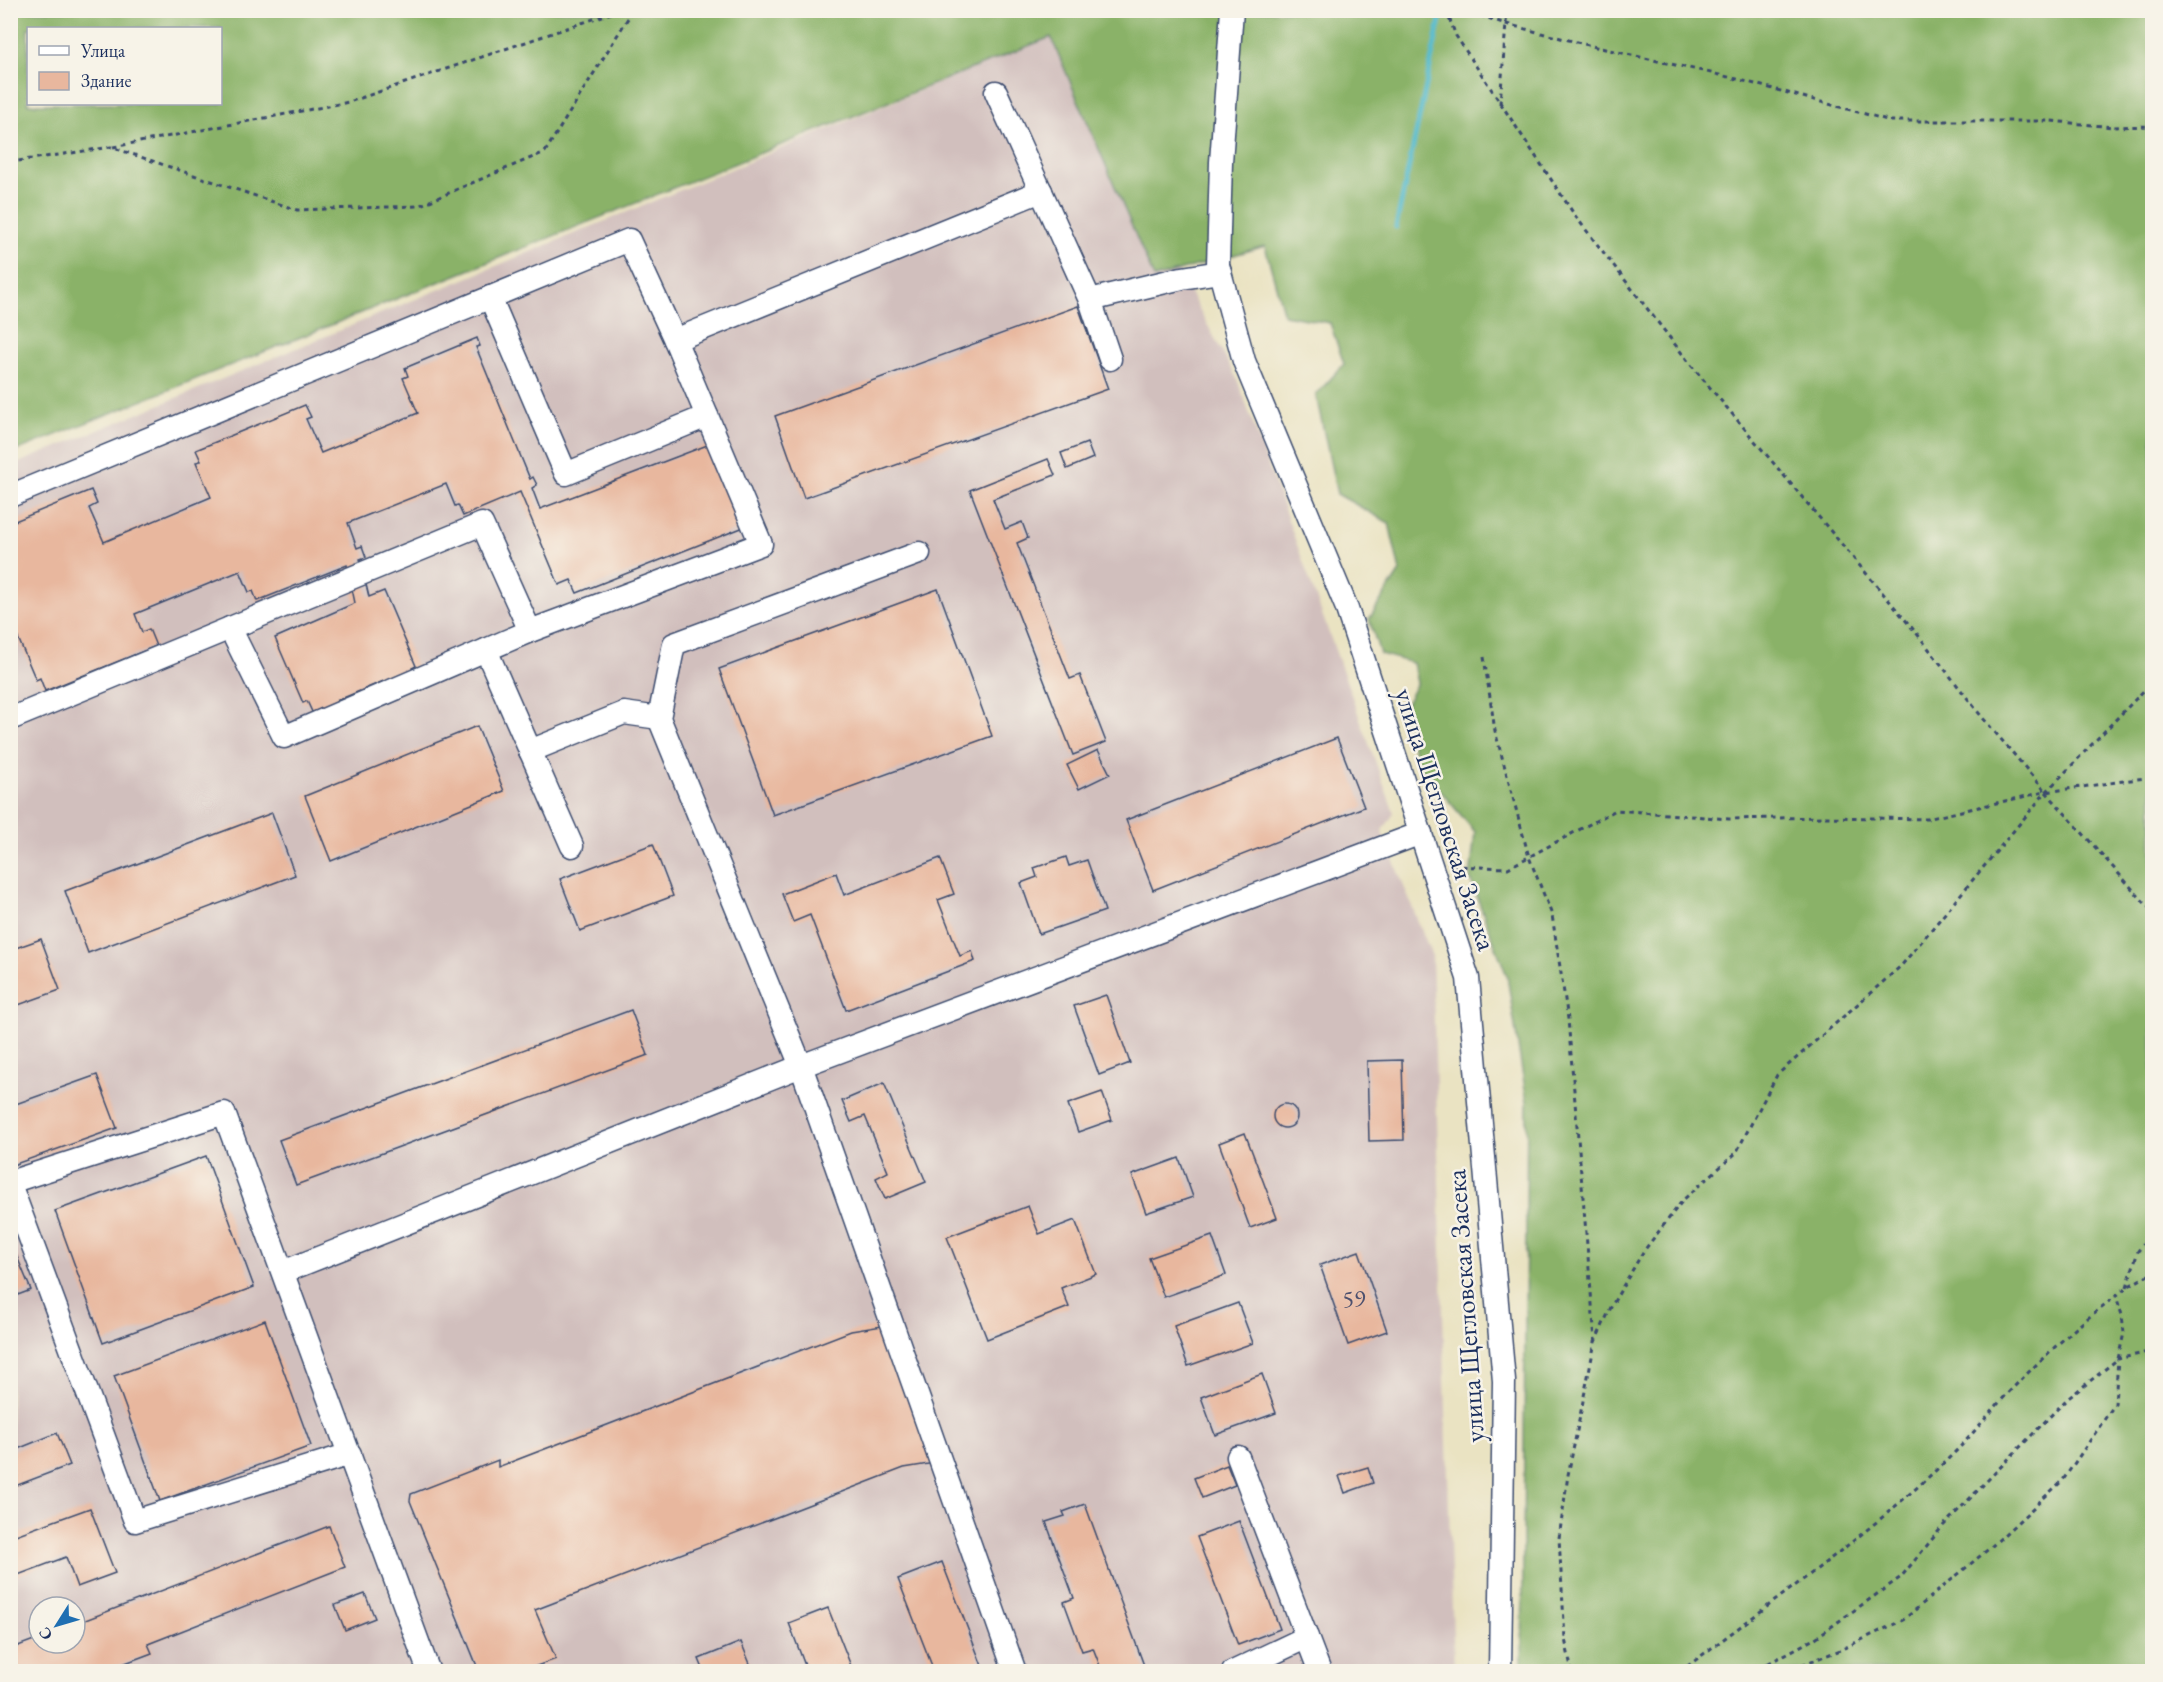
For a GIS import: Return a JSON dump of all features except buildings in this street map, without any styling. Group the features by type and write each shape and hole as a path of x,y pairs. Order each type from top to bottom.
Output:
{"street":[{"name":"улица Щегловская Засека","path":"1233,10 1221,162 1218,265 1244,361 1346,606 1468,978 1504,1381 1500,1671"},
{"path":"996,92 1090,300 1110,359"},
{"path":"675,340 1041,191"},
{"path":"10,496 628,240 675,340 761,544 530,632 284,737 230,628"},
{"path":"1090,300 1182,278 1220,272"},
{"path":"490,297 566,474 707,416"},
{"path":"10,719 482,524 530,632"},
{"path":"919,553 674,644 659,718 801,1066 1014,1671"},
{"path":"486,650 572,846"},
{"path":"530,750 624,713 659,718"},
{"path":"283,1272 801,1066 1421,833"},
{"path":"350,1454 135,1521 10,1183 224,1113 350,1454 429,1671"},
{"path":"1238,1457 1320,1671"},
{"path":"1233,1671 1307,1637"}],"path":[{"path":"10,164 349,102 620,10"},
{"path":"111,147 297,210 418,206 545,152 633,10"},
{"path":"1446,10 1456,36 1576,217 1690,365 1918,635 1982,717 2152,911"},
{"path":"1463,10 1596,48 1733,78 1891,121 2051,121 2113,127 2152,126"},
{"path":"1500,105 1507,10"},
{"path":"1484,657 1494,731 1528,857 1552,915 1568,1019 1595,1342"},
{"path":"1572,1671 1566,1640 1559,1538 1574,1444 1595,1342 1612,1305 1643,1252 1683,1200 1736,1153 1777,1075 1900,966 2046,792 2152,682"},
{"path":"1432,866 1508,868 1616,810 1729,819 1825,817 1927,819 2046,792 2152,777"},
{"path":"2127,1287 2138,1251 2152,1233"},
{"path":"1680,1671 1814,1572 1893,1508 1952,1456 2008,1393 2068,1334 2127,1287 2152,1273"},
{"path":"1763,1664 1801,1665 1838,1651 1903,1620 1991,1547 2063,1480 2115,1404 2118,1359 2124,1333 2122,1315 2116,1296"},
{"path":"1752,1671 1814,1639 1901,1577 1943,1526 2066,1400 2118,1359 2152,1351"}],"shaded area":[{"path":"1051,37 1237,379 1394,813 1382,832 1432,956 1454,1671 11,1672 11,466"}],"green space":[{"path":"11,11 2152,11 2152,1671 1522,1671 1527,1102 1507,976 1470,879 1475,832 1418,764 1402,711 1417,683 1413,663 1380,654 1369,619 1400,571 1389,523 1337,494 1316,395 1344,364 1330,323 1284,315 1265,246 1154,278 1051,37 11,453"}],"waterway":[{"path":"1396,227 1442,10"}]}
